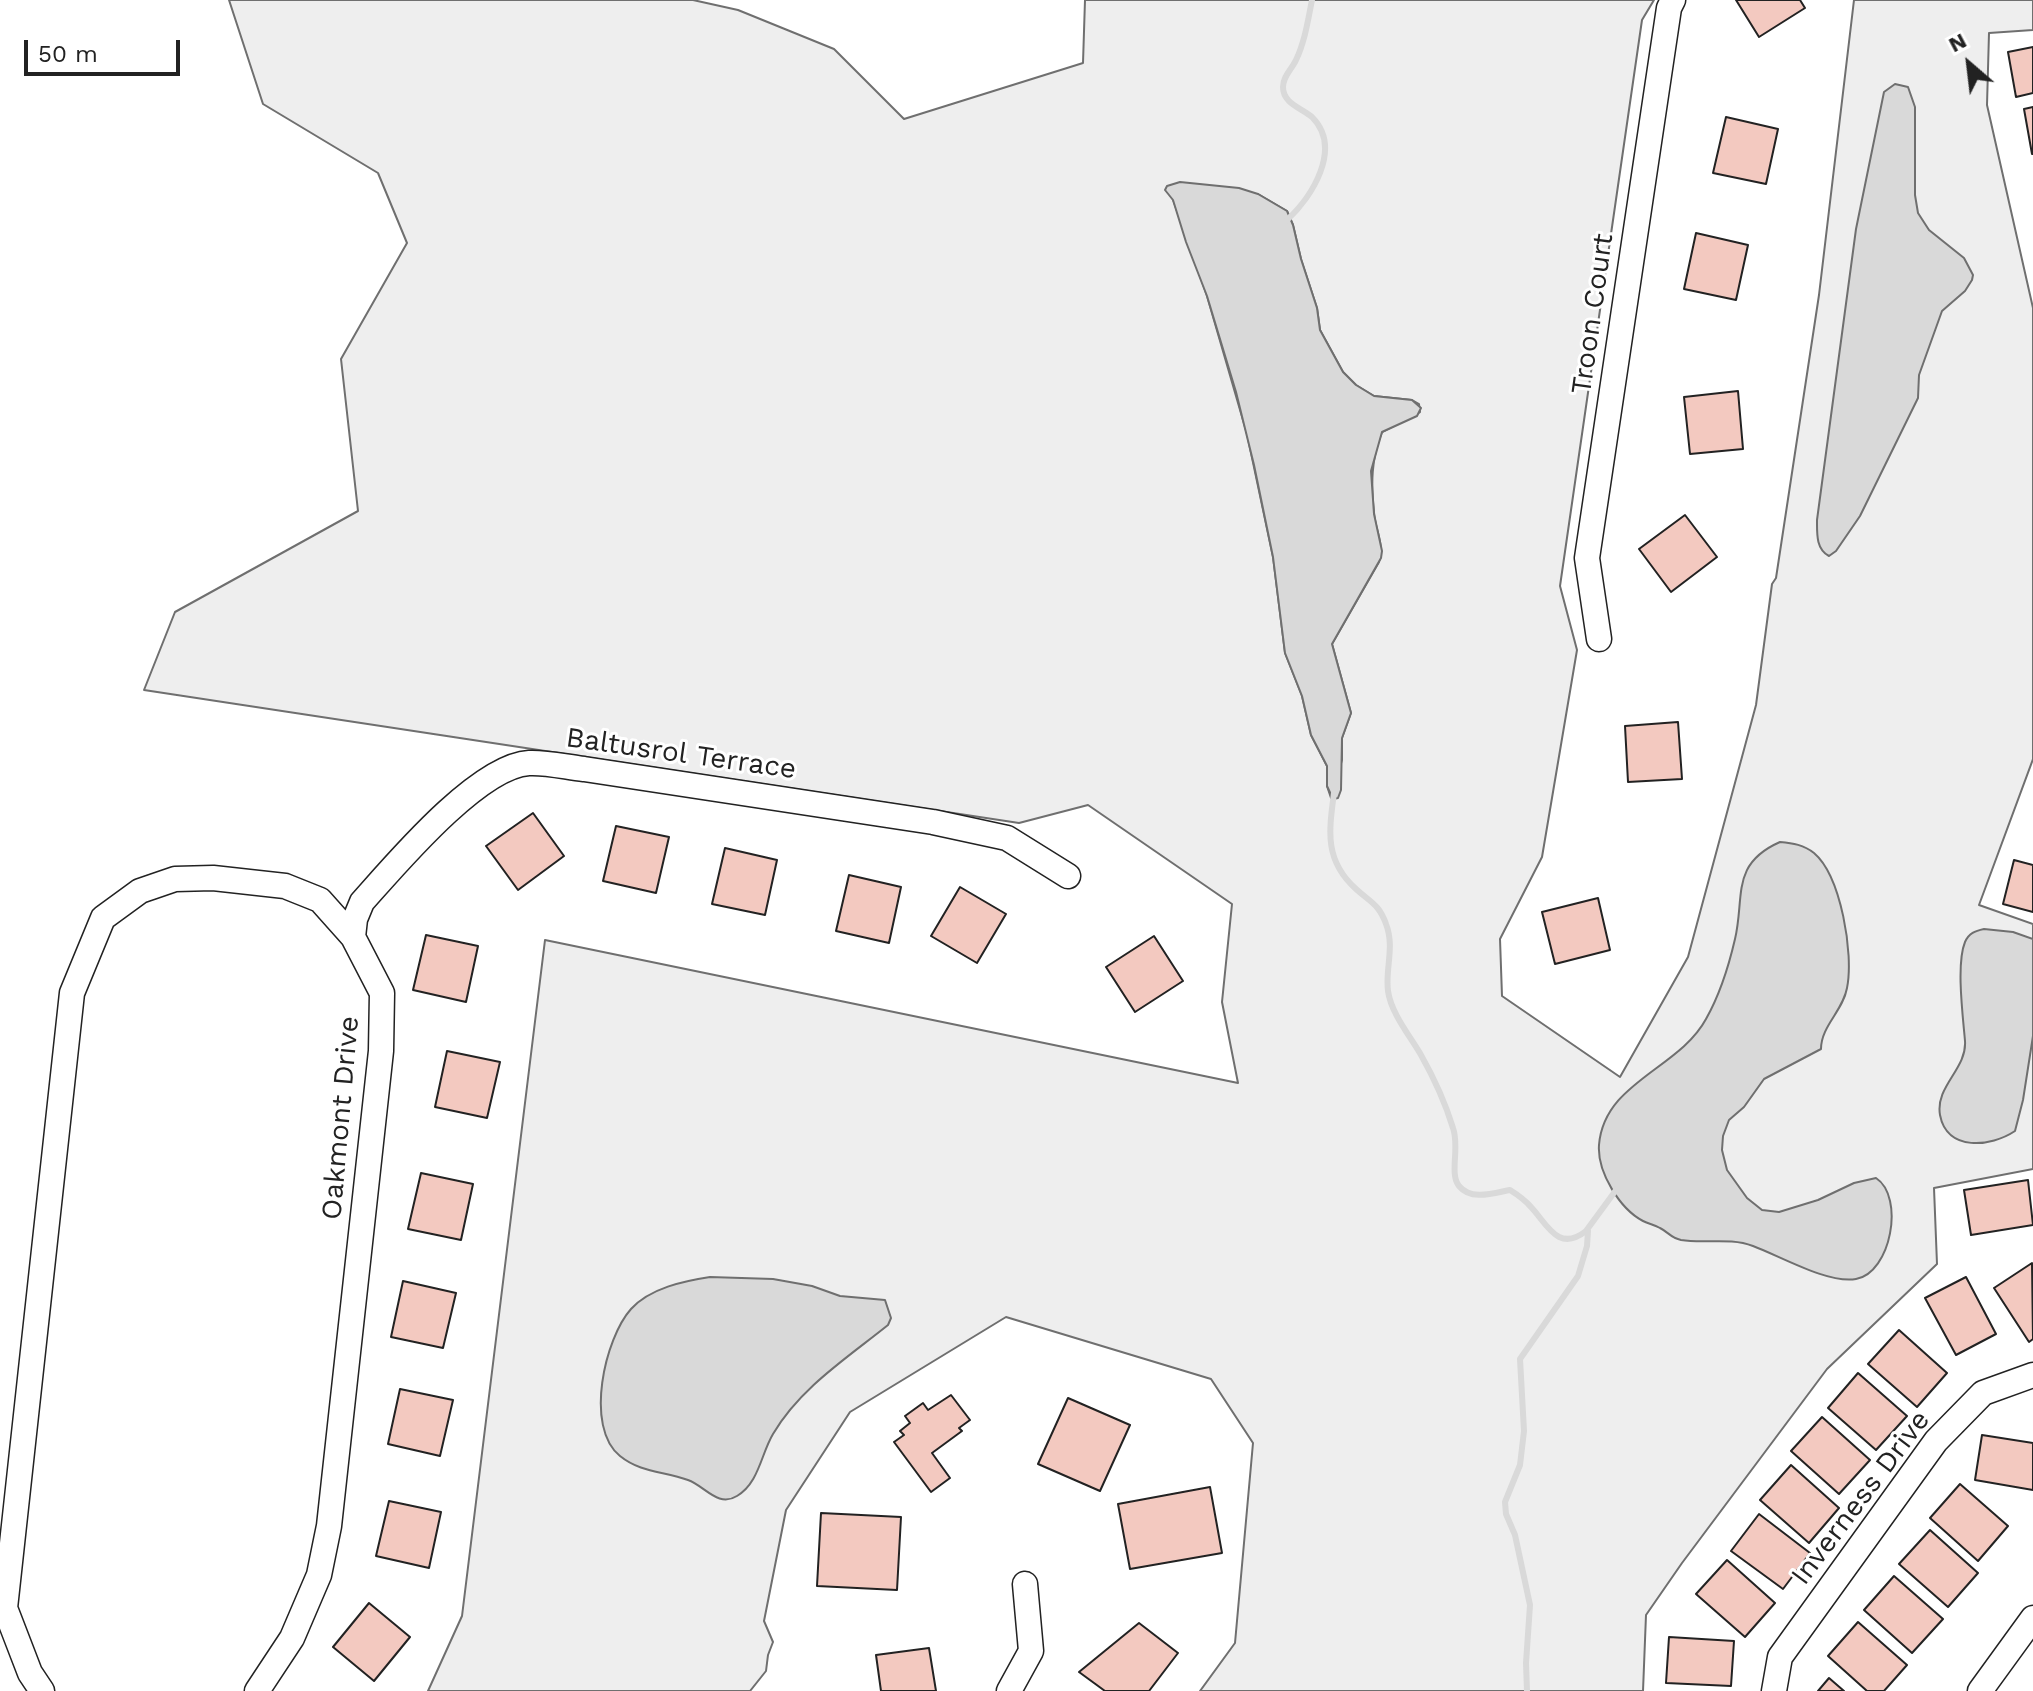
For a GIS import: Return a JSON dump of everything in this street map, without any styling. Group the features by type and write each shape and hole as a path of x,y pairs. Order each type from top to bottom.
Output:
{"street":[{"name":"Troon Court","path":"1599,639 1587,558 1669,8 1673,0"},
{"name":"Baltusrol Terrace","path":"353,937 355,919 362,902 466,793 507,768 529,763 918,820 1007,838 1068,876"},
{"name":"Oakmont Drive","path":"42,1691 30,1673 5,1608 72,993 103,918 140,891 175,879 213,878 285,886 320,900 353,937 382,993 381,1051 329,1526 319,1575 303,1613 292,1638 257,1691"},
{"name":"Inverness Drive","path":"1774,1691 1780,1657 1936,1441 1983,1393 2033,1375"},
{"path":"1009,1691 1031,1651 1025,1584"},
{"path":"1980,1691 2033,1618"}],"shaded area":[{"path":"229,0 693,0 738,10 834,49 904,119 1083,63 1085,0 1654,0 1642,20 1560,586 1577,650 1542,857 1500,939 1502,996 1620,1077 1688,957 1756,705 1772,584 1776,578 1819,295 1854,0 2033,0 2033,30 1989,33 1987,105 2033,308 2033,759 1979,905 2033,924 2033,1169 1934,1188 1937,1264 1827,1369 1646,1615 1643,1691 1200,1691 1235,1643 1253,1443 1211,1379 1006,1317 850,1412 786,1510 764,1621 773,1642 766,1671 750,1691 428,1691 462,1616 545,940 1238,1083 1222,1002 1232,904 1088,805 1019,823 144,690 175,612 358,511 341,359 407,243 378,173 263,104","holes":["1171,194 1258,194 1287,211 1317,308 1320,330 1343,372 1374,396 1412,400 1419,404 1420,412 1382,432 1376,452 1372,491 1381,556 1332,644 1351,713 1342,738 1342,760 1331,798 1327,786 1327,766 1311,735 1302,696 1285,653 1273,557 1247,434 1207,296"]},
{"path":"1895,84 1908,87 1915,107 1915,195 1918,213 1929,230 1964,258 1973,275 1965,291 1942,311 1919,375 1918,398 1860,516 1836,551 1829,556 1819,545 1817,520 1856,229 1884,92"},
{"path":"1180,182 1239,188 1258,194 1287,211 1317,308 1320,330 1343,372 1374,396 1412,400 1421,408 1417,416 1382,432 1371,471 1381,558 1332,644 1351,713 1342,738 1341,790 1338,798 1333,799 1327,786 1327,766 1311,735 1302,696 1285,653 1273,557 1236,392 1207,296 1173,200 1165,190 1167,186"},
{"path":"1780,842 1798,845 1814,853 1832,879 1847,936 1847,988 1824,1033 1821,1049 1764,1079 1744,1107 1729,1120 1722,1150 1727,1170 1747,1198 1762,1210 1779,1212 1818,1200 1854,1183 1876,1178 1885,1188 1890,1201 1890,1233 1878,1263 1868,1274 1856,1279 1818,1273 1744,1243 1675,1238 1626,1208 1606,1178 1599,1156 1604,1124 1614,1106 1628,1091 1679,1051 1706,1019 1730,959 1746,871 1764,851"},
{"path":"1984,929 2013,932 2033,939 2033,1036 2015,1131 1983,1143 1971,1143 1960,1141 1944,1127 1940,1105 1964,1051 1962,952 1968,936"},
{"path":"710,1277 773,1279 812,1286 840,1296 885,1300 891,1318 888,1325 825,1375 797,1402 773,1434 750,1484 730,1499 718,1498 688,1480 628,1462 609,1443 601,1404 602,1382 613,1340 631,1309 657,1291"}],"building":[{"path":"1736,0 1800,0 1805,8 1759,37"},
{"path":"2033,47 2033,93 2016,97 2008,52"},
{"path":"2033,107 2033,154 2032,154 2024,109"},
{"path":"1726,117 1778,129 1766,184 1713,173"},
{"path":"1696,233 1748,245 1736,300 1684,289"},
{"path":"1738,391 1743,449 1690,454 1684,397"},
{"path":"1685,515 1717,557 1671,592 1639,549"},
{"path":"1678,722 1682,779 1628,782 1625,726"},
{"path":"533,813 564,856 518,890 486,846"},
{"path":"616,826 669,837 656,893 603,881"},
{"path":"725,848 777,860 765,915 712,904"},
{"path":"2014,860 2033,865 2033,912 2003,904"},
{"path":"849,875 901,887 889,943 836,931"},
{"path":"960,887 1006,914 977,963 931,936"},
{"path":"1598,898 1610,950 1555,964 1542,912"},
{"path":"426,935 478,946 466,1002 413,990"},
{"path":"1154,936 1183,981 1135,1012 1106,967"},
{"path":"447,1051 500,1062 487,1118 435,1107"},
{"path":"421,1173 473,1184 461,1240 408,1229"},
{"path":"2028,1180 2033,1225 1971,1235 1964,1190"},
{"path":"2032,1263 2033,1339 2029,1342 1994,1288"},
{"path":"1966,1277 1996,1334 1956,1355 1925,1298"},
{"path":"403,1281 456,1293 443,1348 391,1337"},
{"path":"1899,1330 1947,1373 1917,1407 1868,1364"},
{"path":"1858,1373 1907,1416 1876,1450 1828,1408"},
{"path":"400,1389 453,1400 440,1456 388,1444"},
{"path":"951,1395 970,1420 959,1428 962,1431 932,1453 950,1478 931,1492 894,1442 904,1435 900,1431 910,1423 905,1416 923,1403 928,1410"},
{"path":"1068,1398 1130,1425 1100,1491 1038,1464"},
{"path":"1822,1417 1870,1460 1839,1494 1791,1451"},
{"path":"1982,1435 2033,1443 2033,1490 1975,1480"},
{"path":"1791,1465 1839,1508 1809,1543 1760,1500"},
{"path":"1960,1484 2008,1526 1978,1561 1930,1518"},
{"path":"1210,1487 1222,1553 1130,1569 1118,1504"},
{"path":"389,1501 441,1512 429,1568 376,1556"},
{"path":"821,1513 901,1517 897,1590 817,1586"},
{"path":"1759,1514 1810,1553 1783,1589 1731,1551"},
{"path":"1930,1530 1978,1573 1948,1607 1899,1564"},
{"path":"1727,1560 1775,1603 1745,1637 1696,1594"},
{"path":"1894,1576 1943,1619 1912,1653 1864,1610"},
{"path":"369,1603 410,1637 374,1681 333,1647"},
{"path":"1858,1622 1907,1665 1884,1691 1867,1691 1828,1656"},
{"path":"1139,1623 1178,1653 1149,1691 1105,1691 1079,1672"},
{"path":"1669,1637 1734,1641 1731,1686 1666,1683"},
{"path":"929,1648 936,1691 881,1691 876,1655"},
{"path":"1829,1678 1844,1691 1818,1691"}],"waterway":[{"path":"1287,220 1306,199 1324,157 1325,143 1321,129 1312,117 1286,98 1283,87 1302,45 1312,0"},
{"path":"1334,793 1330,832 1334,856 1346,878 1377,908 1386,924 1390,941 1387,983 1390,999 1430,1072 1446,1109 1455,1135 1455,1175 1459,1186 1476,1195 1510,1190 1526,1202 1554,1234 1568,1239 1586,1231 1619,1186"},
{"path":"1527,1691 1530,1605 1505,1502 1520,1465 1524,1431 1520,1359 1578,1276 1588,1231"}]}
